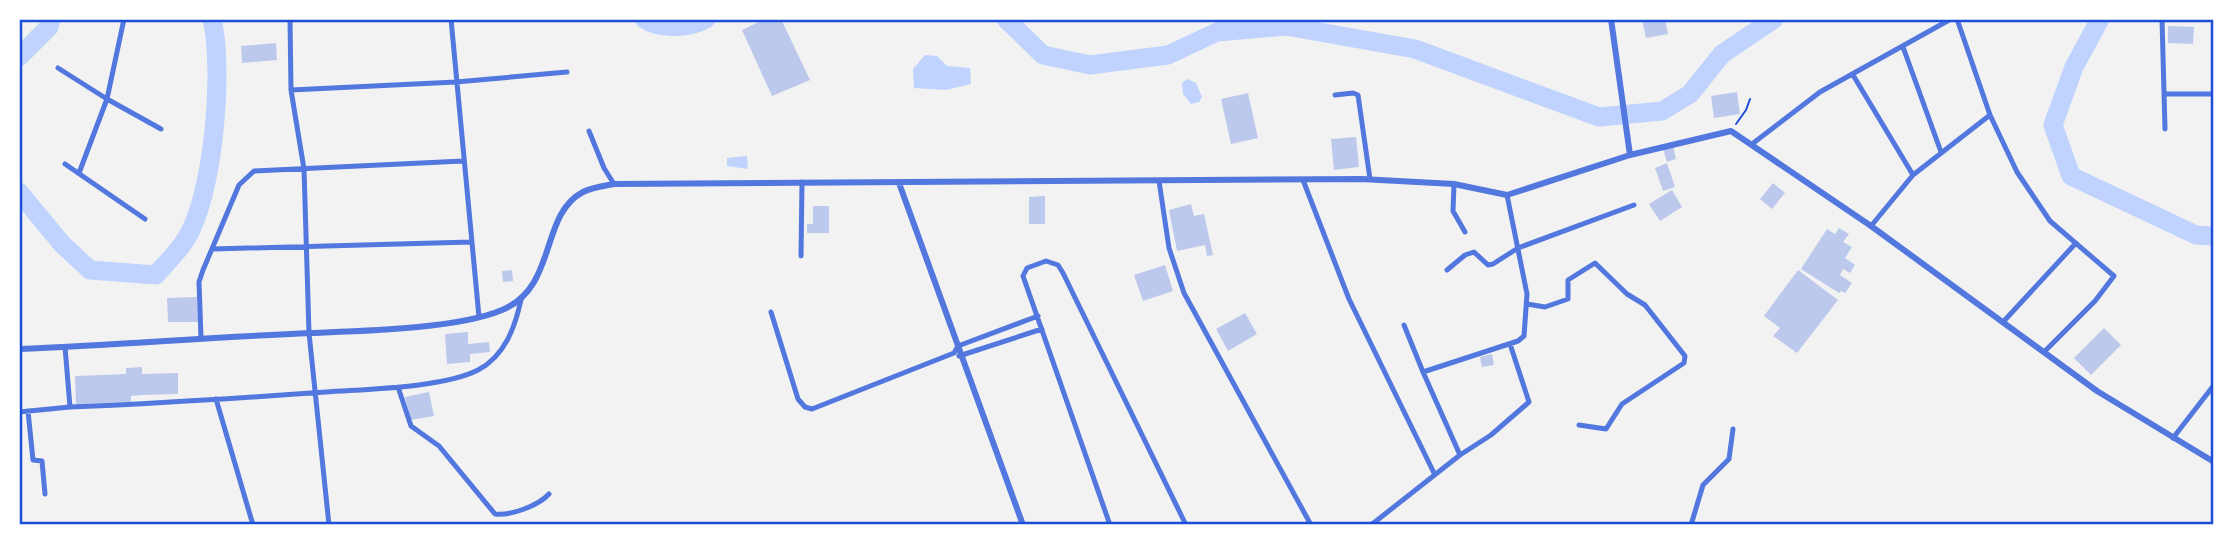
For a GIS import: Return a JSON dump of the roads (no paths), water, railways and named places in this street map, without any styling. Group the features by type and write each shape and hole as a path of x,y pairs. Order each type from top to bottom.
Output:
{"street":[{"path":"79,173 107,99 124,19"},
{"path":"290,19 291,90 304,169 304,248 309,333 329,525"},
{"path":"451,19 479,317"},
{"path":"1611,19 1630,155"},
{"path":"1752,144 1804,103 1951,19"},
{"path":"1957,19 1990,115 2017,172 2041,211 2111,271 2113,280 2045,351"},
{"path":"2162,19 2165,129"},
{"path":"1903,47 1941,152"},
{"path":"58,68 107,99 161,128"},
{"path":"291,90 456,82 567,72"},
{"path":"1853,75 1913,175"},
{"path":"1335,95 1353,93 1358,96 1370,179"},
{"path":"2164,94 2214,94"},
{"path":"1871,226 1913,175 1990,115"},
{"path":"589,131 604,168 614,184"},
{"path":"19,349 408,327 479,317 502,310 521,300 536,282 568,205 581,192 614,184 1370,179 1454,184 1507,195 1630,155 1731,131 1871,226 1893,246 2045,351 2097,391 2172,440 2214,463"},
{"path":"201,338 199,282 230,205 245,178 254,171 463,161"},
{"path":"65,164 145,219"},
{"path":"1303,180 1349,299 1434,472"},
{"path":"1159,181 1169,248 1184,293 1311,525"},
{"path":"801,256 802,182"},
{"path":"899,183 1023,525"},
{"path":"1454,184 1453,211 1465,232"},
{"path":"1423,372 1510,344 1524,336 1527,304 1507,195"},
{"path":"1447,270 1469,253 1478,254 1485,262 1493,264 1518,248 1634,205"},
{"path":"213,248 304,248 471,242"},
{"path":"2003,322 2076,243"},
{"path":"1111,525 1023,276 1027,268 1051,261 1063,273 1186,525"},
{"path":"1527,304 1545,307 1568,299 1567,281 1594,263 1646,307 1685,356 1684,363 1622,404 1606,429 1579,425"},
{"path":"19,412 398,387 458,376 485,365 509,338 516,326 521,300"},
{"path":"771,312 798,399 805,407 821,406 954,353 958,346 1038,316"},
{"path":"1404,325 1460,455"},
{"path":"962,358 1042,329"},
{"path":"1371,525 1434,472 1491,436 1529,402 1510,344"},
{"path":"65,347 70,407"},
{"path":"954,353 962,358"},
{"path":"2172,440 2214,385"},
{"path":"398,387 411,426 439,446 495,513 505,514 528,506 548,494"},
{"path":"216,398 253,525"},
{"path":"28,411 33,460 42,461 45,494"},
{"path":"1691,525 1692,514 1703,485 1729,459 1733,429"}],"water":[{"path":"925,55 937,56 947,66 970,68 971,84 946,90 914,88 913,69"},
{"path":"1187,79 1196,83 1202,97 1199,102 1191,104 1183,94 1182,83"},
{"path":"747,156 748,169 727,166 727,158"}],"waterway":[{"path":"19,57 49,27 51,19"},
{"path":"19,192 62,244 90,270 156,275 184,242 203,196 214,133 216,100 217,69 212,19"},
{"path":"644,19 658,25 675,27 706,19"},
{"path":"1006,19 1043,55 1090,65 1168,55 1217,32 1286,26 1415,49 1599,117 1662,111 1690,94 1722,54 1774,19"},
{"path":"2100,19 2074,67 2053,125 2071,176 2196,235 2214,236"}]}
